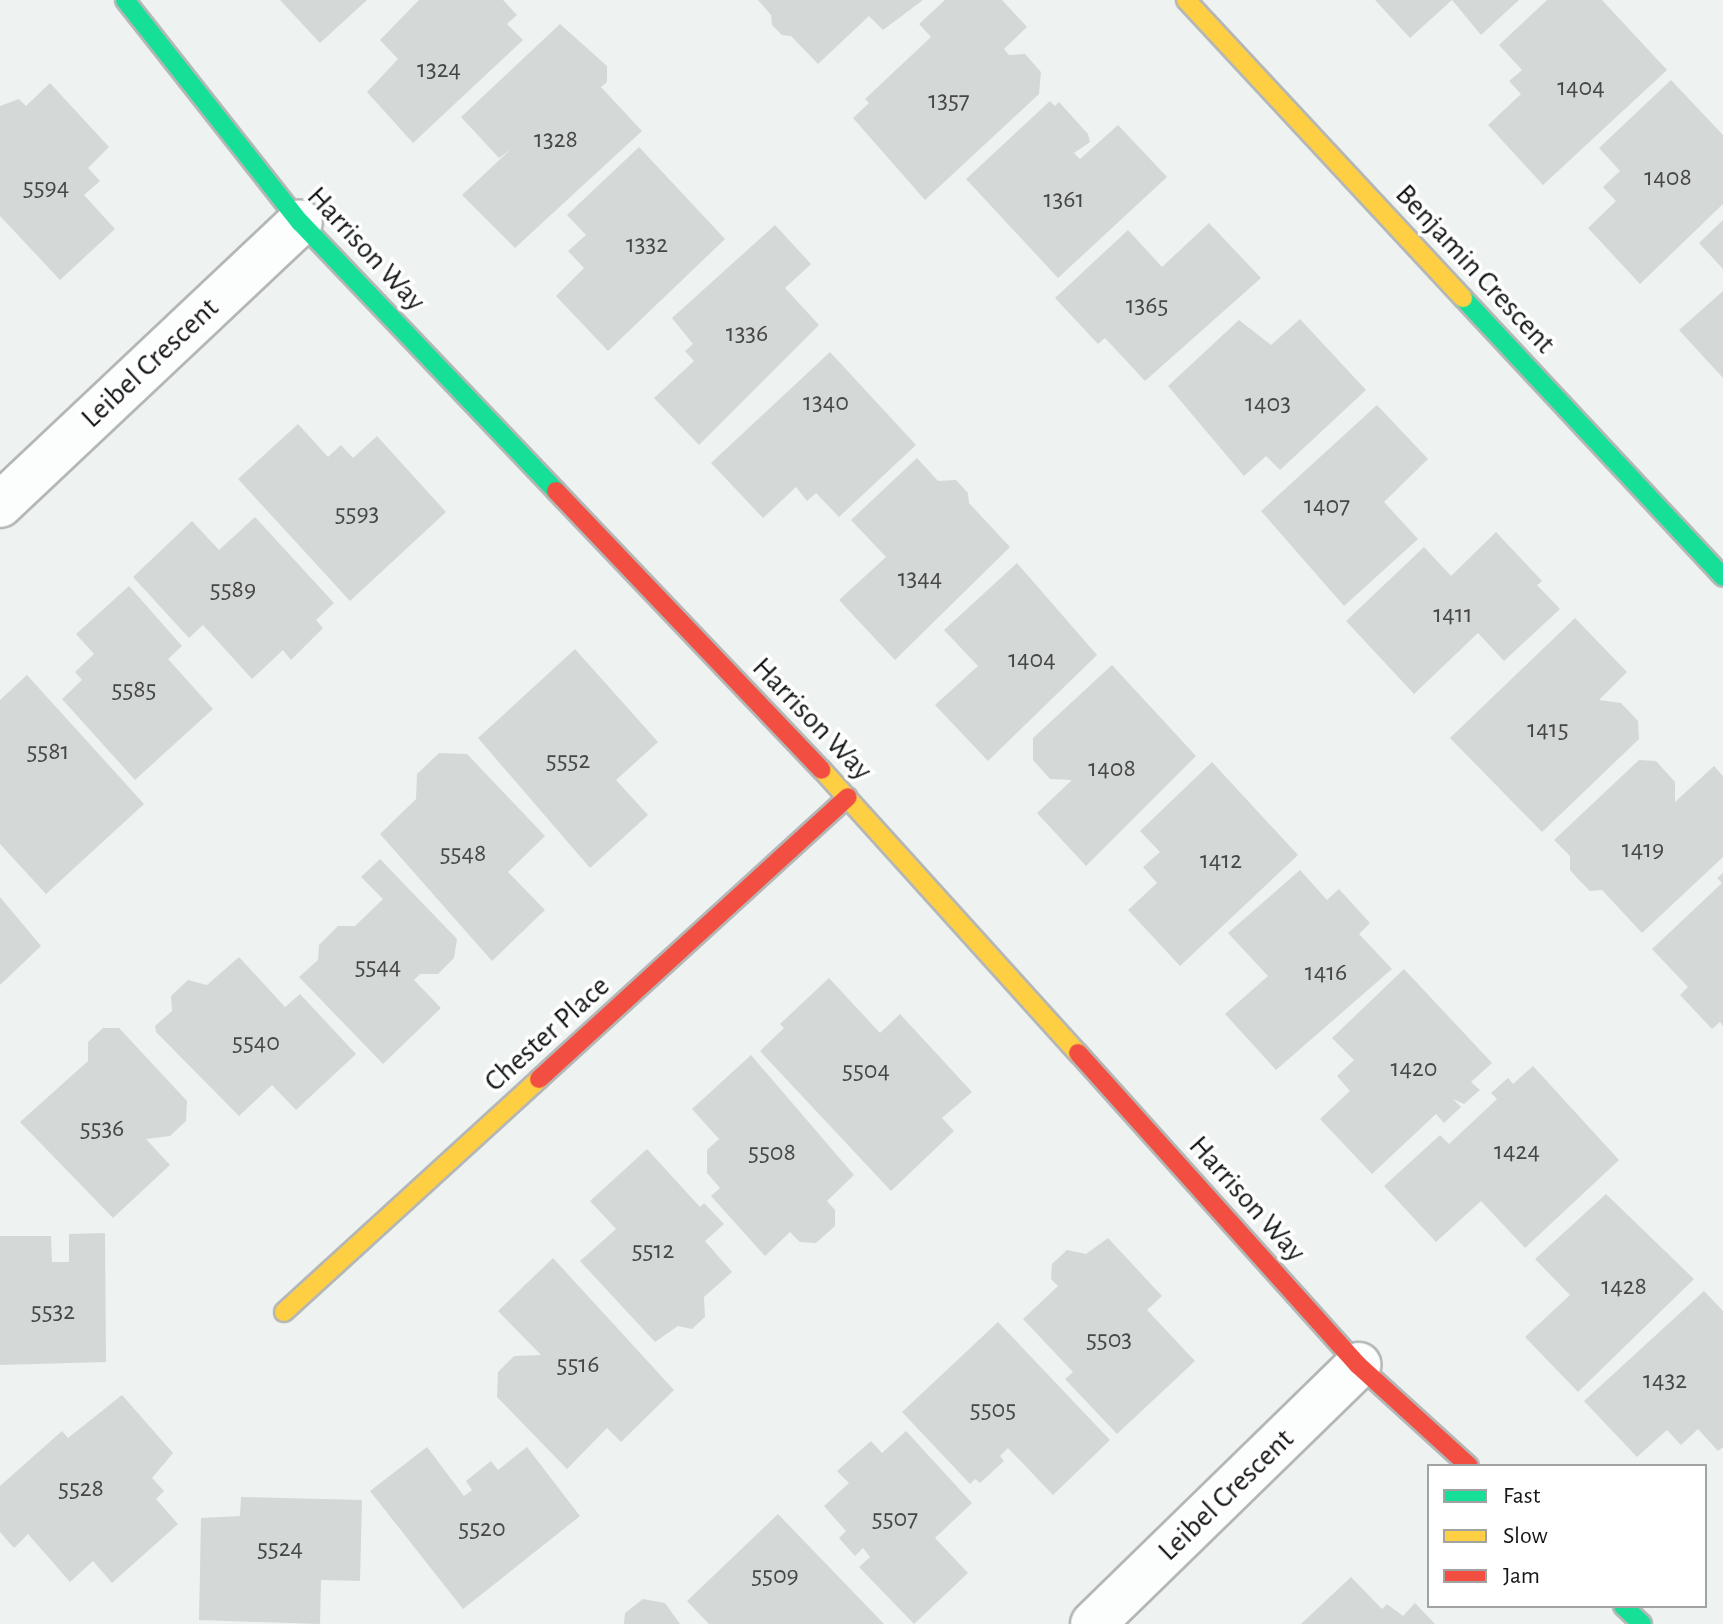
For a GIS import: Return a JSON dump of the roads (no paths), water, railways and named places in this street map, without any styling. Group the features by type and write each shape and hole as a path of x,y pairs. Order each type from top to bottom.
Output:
{"street":[{"name":"Harrison Way","path":"125,0 300,222 848,797 1358,1365 1467,1464"},
{"name":"Benjamin Crescent","path":"1186,0 1723,577"},
{"name":"Leibel Crescent","path":"0,505 300,222"},
{"name":"Chester Place","path":"284,1312 848,797"},
{"name":"Leibel Crescent","path":"1093,1624 1358,1365"},
{"path":"1625,1608 1642,1624"}]}
